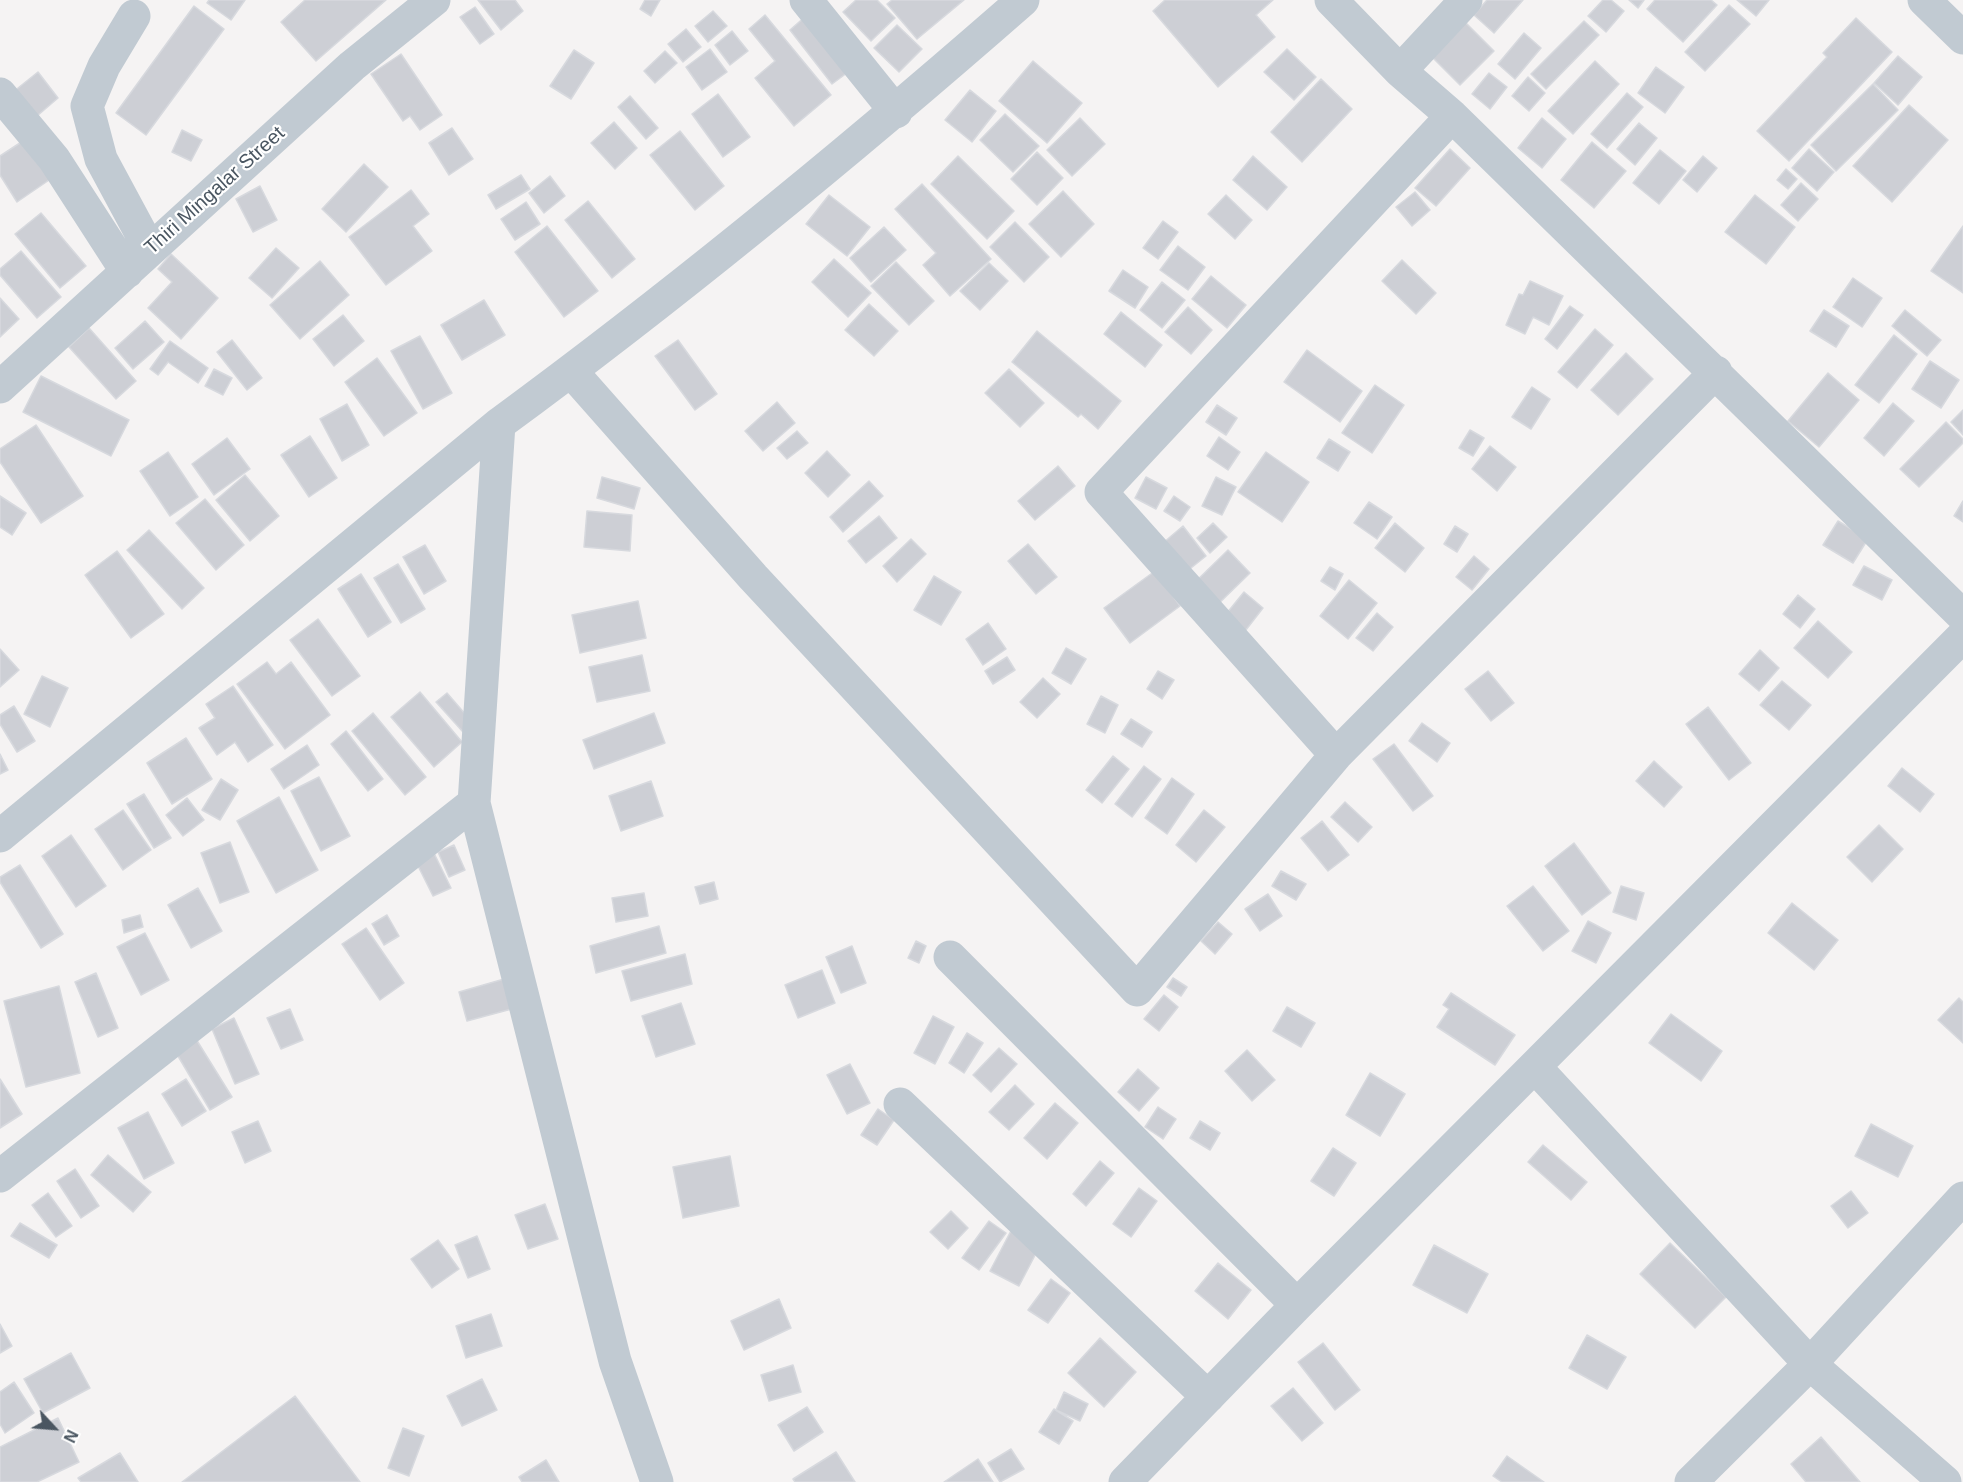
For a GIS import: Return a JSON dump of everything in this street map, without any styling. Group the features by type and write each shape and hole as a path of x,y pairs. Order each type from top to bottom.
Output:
{"street":[{"name":"Thiri Mingalar Street","path":"0,387 352,66 434,0"},
{"path":"806,0 896,111"},
{"path":"0,836 499,424 571,371 896,111 1023,0"},
{"path":"1331,0 1400,71 1452,116 1963,616"},
{"path":"1400,71 1466,0"},
{"path":"1924,0 1963,38"},
{"path":"134,16 104,66 87,106 101,159 150,250"},
{"path":"0,94 54,159 127,272"},
{"path":"1336,755 1101,492 1452,116"},
{"path":"571,371 753,577 1137,990 1336,755 1716,372"},
{"path":"499,424 474,803 615,1361 657,1482"},
{"path":"1125,1482 1297,1305 1963,636"},
{"path":"0,1176 474,803"},
{"path":"950,957 1297,1305"},
{"path":"1534,1067 1810,1364 1945,1482"},
{"path":"900,1104 1208,1397"},
{"path":"1691,1482 1810,1364 1963,1198"}],"building":[{"path":"209,0 245,0 231,20 207,3"},
{"path":"305,0 386,0 316,61 281,22"},
{"path":"478,0 515,0 523,11 501,30"},
{"path":"645,0 660,0 651,16 640,9"},
{"path":"856,0 877,0 895,18 871,41 843,12"},
{"path":"892,0 964,0 917,39 887,4"},
{"path":"1165,0 1273,0 1256,15 1275,37 1218,87 1153,11"},
{"path":"1487,0 1523,0 1494,33 1474,15"},
{"path":"1603,0 1611,0 1624,11 1606,32 1588,16"},
{"path":"1629,0 1644,0 1638,8"},
{"path":"1655,0 1711,0 1717,5 1683,42 1647,9"},
{"path":"1737,0 1769,0 1756,16"},
{"path":"1729,5 1750,24 1705,71 1685,52"},
{"path":"194,6 224,29 146,135 116,113"},
{"path":"475,7 494,34 480,44 460,17"},
{"path":"713,11 727,26 708,42 695,26"},
{"path":"765,15 831,95 794,126 755,78 775,61 749,29"},
{"path":"807,15 851,70 832,84 790,30"},
{"path":"1856,18 1892,52 1789,161 1757,131 1827,57 1823,53"},
{"path":"1584,21 1599,35 1546,89 1531,74"},
{"path":"1465,22 1494,51 1460,85 1431,56"},
{"path":"897,25 922,49 899,72 874,48"},
{"path":"686,29 701,47 683,62 668,44"},
{"path":"732,31 748,51 730,65 715,45"},
{"path":"1524,33 1541,48 1515,79 1498,64"},
{"path":"710,49 727,72 702,90 686,67"},
{"path":"1287,49 1316,77 1294,100 1264,72"},
{"path":"574,50 594,63 571,99 550,86"},
{"path":"665,51 677,63 655,83 644,71"},
{"path":"401,54 442,115 420,130 410,116 403,121 371,74"},
{"path":"1898,56 1922,77 1898,105 1874,83"},
{"path":"1033,61 1082,103 1047,143 999,101"},
{"path":"1595,61 1619,84 1573,134 1548,111"},
{"path":"1656,67 1684,87 1665,113 1638,93"},
{"path":"38,72 58,98 30,122 8,96"},
{"path":"1489,73 1507,87 1490,109 1472,94"},
{"path":"1528,77 1545,93 1529,111 1512,96"},
{"path":"1321,79 1352,109 1302,162 1271,132"},
{"path":"1873,84 1898,110 1836,171 1811,145"},
{"path":"970,90 996,111 972,142 945,120"},
{"path":"1627,93 1643,107 1607,148 1591,134"},
{"path":"718,94 750,137 723,157 692,114"},
{"path":"630,96 658,128 646,139 618,107"},
{"path":"1909,105 1948,140 1892,202 1853,166"},
{"path":"1005,114 1039,146 1013,172 980,140"},
{"path":"1080,118 1105,144 1072,176 1047,150"},
{"path":"1542,118 1566,139 1542,168 1518,148"},
{"path":"614,122 637,148 615,169 591,143"},
{"path":"1639,123 1657,138 1635,165 1617,149"},
{"path":"452,128 473,159 449,175 429,143"},
{"path":"182,130 202,140 191,161 172,152"},
{"path":"680,131 724,186 695,210 650,155"},
{"path":"29,137 55,176 17,202 0,175 0,156"},
{"path":"1592,142 1626,171 1594,208 1561,180"},
{"path":"1450,149 1470,168 1436,206 1415,188"},
{"path":"1809,149 1834,172 1817,191 1792,168"},
{"path":"1660,150 1686,171 1659,204 1633,183"},
{"path":"1037,152 1063,178 1037,205 1011,179"},
{"path":"958,156 1014,211 987,239 931,184"},
{"path":"1253,156 1287,187 1267,210 1233,180"},
{"path":"1703,156 1717,168 1697,192 1683,180"},
{"path":"364,164 388,187 346,232 322,209"},
{"path":"1786,169 1797,179 1788,189 1777,180"},
{"path":"521,175 530,189 496,209 488,195"},
{"path":"550,176 565,196 544,213 529,193"},
{"path":"1801,183 1818,199 1798,221 1781,205"},
{"path":"922,184 991,259 950,296 923,265 936,253 895,209"},
{"path":"260,186 277,220 253,232 236,199"},
{"path":"411,190 429,214 413,226 432,251 386,285 349,237"},
{"path":"1063,191 1094,224 1061,257 1029,224"},
{"path":"1415,192 1430,210 1412,226 1396,207"},
{"path":"829,195 870,227 847,256 806,224"},
{"path":"1226,195 1252,220 1235,239 1208,214"},
{"path":"1755,195 1795,227 1766,264 1725,232"},
{"path":"588,201 635,259 612,278 565,220"},
{"path":"526,202 540,224 515,240 501,219"},
{"path":"41,213 86,266 60,288 15,234"},
{"path":"1163,221 1178,232 1158,259 1143,248"},
{"path":"1015,222 1049,257 1024,282 990,247"},
{"path":"547,226 598,291 564,317 515,252"},
{"path":"1963,226 1963,293 1931,271"},
{"path":"884,227 906,250 871,282 850,258"},
{"path":"1178,246 1205,267 1188,290 1160,270"},
{"path":"276,248 299,268 272,298 249,278"},
{"path":"21,251 61,297 37,318 0,275 0,269"},
{"path":"171,254 218,298 181,339 148,308 172,282 158,269"},
{"path":"834,259 871,293 848,317 812,282"},
{"path":"1402,260 1436,293 1416,314 1382,281"},
{"path":"320,261 349,295 300,339 270,305"},
{"path":"896,262 934,301 909,325 871,286"},
{"path":"989,263 1008,281 980,310 960,291"},
{"path":"1123,270 1148,287 1135,308 1109,291"},
{"path":"1211,276 1246,305 1227,328 1192,299"},
{"path":"1853,278 1882,298 1862,327 1833,307"},
{"path":"1530,281 1563,296 1549,325 1533,317 1525,334 1506,325 1519,294 1523,295"},
{"path":"1162,282 1185,300 1162,328 1140,310"},
{"path":"0,298 19,319 0,337"},
{"path":"484,300 505,335 462,360 441,325"},
{"path":"869,304 898,331 874,356 845,330"},
{"path":"1570,306 1583,315 1557,349 1545,339"},
{"path":"1188,307 1212,330 1191,354 1165,332"},
{"path":"1824,310 1849,326 1836,347 1810,331"},
{"path":"1905,310 1941,340 1927,356 1892,326"},
{"path":"1121,312 1162,345 1145,367 1104,334"},
{"path":"343,315 364,341 334,366 313,339"},
{"path":"145,321 164,342 133,369 115,348"},
{"path":"89,328 136,381 116,399 69,347"},
{"path":"1595,329 1613,345 1577,388 1558,372"},
{"path":"1037,331 1121,401 1098,429 1081,414 1078,417 1012,362"},
{"path":"1894,335 1917,354 1879,403 1855,385"},
{"path":"420,336 452,393 423,409 391,351"},
{"path":"232,340 262,378 247,390 217,352"},
{"path":"678,340 717,394 695,410 655,356"},
{"path":"170,341 208,368 198,383 168,362 158,375 150,369"},
{"path":"1307,350 1362,391 1340,422 1284,382"},
{"path":"1626,353 1653,379 1618,415 1591,390"},
{"path":"377,358 417,413 384,436 345,382"},
{"path":"1930,361 1959,380 1941,408 1912,389"},
{"path":"214,369 232,378 223,395 205,386"},
{"path":"1009,369 1044,403 1020,427 985,393"},
{"path":"1828,373 1859,400 1819,447 1788,421"},
{"path":"41,376 129,420 111,456 23,412"},
{"path":"1375,385 1404,405 1372,453 1342,433"},
{"path":"1532,387 1550,399 1531,429 1512,417"},
{"path":"777,402 795,423 763,451 745,431"},
{"path":"1893,403 1914,421 1884,456 1864,438"},
{"path":"347,404 369,445 342,461 320,419"},
{"path":"1217,405 1237,418 1226,435 1206,422"},
{"path":"1963,410 1963,435 1951,422"},
{"path":"1946,422 1963,439 1963,443 1919,487 1900,469"},
{"path":"36,425 83,496 41,523 0,462 0,449"},
{"path":"1470,430 1484,438 1473,456 1459,448"},
{"path":"797,431 808,443 787,459 777,448"},
{"path":"310,436 337,478 309,497 281,455"},
{"path":"1219,437 1240,452 1228,470 1207,456"},
{"path":"227,438 250,469 214,495 192,464"},
{"path":"1329,439 1350,452 1338,471 1317,458"},
{"path":"1490,446 1516,467 1497,491 1472,469"},
{"path":"827,451 850,475 828,497 805,473"},
{"path":"168,452 198,497 170,516 140,471"},
{"path":"1266,452 1309,482 1282,522 1238,492"},
{"path":"1058,466 1075,486 1035,520 1018,501"},
{"path":"245,475 279,516 250,541 216,500"},
{"path":"602,477 640,488 634,509 597,498"},
{"path":"1146,477 1167,488 1156,509 1135,498"},
{"path":"1216,477 1236,487 1222,515 1202,506"},
{"path":"869,481 883,496 843,532 830,517"},
{"path":"0,496 26,513 12,535 0,527"},
{"path":"1174,496 1190,507 1180,521 1164,511"},
{"path":"205,499 244,545 216,570 176,523"},
{"path":"1963,501 1963,522 1954,516"},
{"path":"1369,502 1392,517 1377,539 1354,523"},
{"path":"587,511 632,515 630,551 584,547"},
{"path":"879,516 897,538 866,563 848,541"},
{"path":"1838,521 1868,539 1853,563 1823,545"},
{"path":"1213,523 1227,537 1210,553 1197,538"},
{"path":"1395,523 1424,548 1405,572 1375,548"},
{"path":"1183,526 1206,556 1186,572 1163,543"},
{"path":"1455,526 1468,534 1457,552 1444,544"},
{"path":"149,530 204,588 182,609 127,550"},
{"path":"911,539 926,554 897,582 883,566"},
{"path":"1028,544 1057,577 1036,594 1008,561"},
{"path":"425,545 446,581 424,594 403,557"},
{"path":"1228,550 1250,573 1210,612 1188,589"},
{"path":"117,551 164,614 131,638 85,575"},
{"path":"1474,556 1489,569 1472,590 1456,577"},
{"path":"398,564 425,609 401,623 374,578"},
{"path":"1864,566 1892,580 1882,600 1853,585"},
{"path":"1330,567 1343,574 1335,590 1321,581"},
{"path":"1155,571 1180,606 1130,643 1104,608"},
{"path":"361,574 391,622 368,637 338,589"},
{"path":"934,576 961,592 941,625 914,610"},
{"path":"1349,580 1377,603 1348,639 1320,616"},
{"path":"1244,592 1263,608 1242,635 1222,619"},
{"path":"1798,595 1815,609 1800,628 1783,614"},
{"path":"638,601 646,638 580,653 572,615"},
{"path":"1377,613 1393,627 1373,651 1356,638"},
{"path":"318,619 360,676 332,696 290,640"},
{"path":"1818,621 1852,652 1828,678 1794,648"},
{"path":"988,623 1006,649 983,665 966,639"},
{"path":"1066,648 1086,659 1071,684 1052,673"},
{"path":"0,649 19,670 0,687"},
{"path":"1760,650 1779,668 1759,691 1739,674"},
{"path":"642,655 650,691 597,702 589,667"},
{"path":"1007,657 1015,670 993,684 985,671"},
{"path":"267,662 276,674 291,662 330,715 285,749 237,684"},
{"path":"1158,671 1174,680 1162,699 1147,689"},
{"path":"1488,671 1514,703 1491,721 1465,689"},
{"path":"42,676 68,688 50,727 24,714"},
{"path":"1043,678 1060,694 1037,718 1020,702"},
{"path":"1782,681 1811,705 1789,730 1760,705"},
{"path":"233,686 273,745 248,762 235,742 217,755 199,728 215,718 206,704"},
{"path":"420,692 462,742 434,767 391,717"},
{"path":"447,693 473,723 463,732 436,702"},
{"path":"1101,696 1118,705 1105,733 1087,724"},
{"path":"14,706 35,741 17,752 0,724 0,715"},
{"path":"1708,707 1751,763 1729,780 1686,724"},
{"path":"373,713 426,777 405,795 352,731"},
{"path":"654,713 665,743 594,769 583,740"},
{"path":"1131,719 1152,732 1142,747 1121,734"},
{"path":"1422,723 1450,743 1437,762 1409,741"},
{"path":"346,731 383,779 368,791 331,744"},
{"path":"186,738 212,779 172,804 147,763"},
{"path":"1394,744 1433,796 1413,811 1373,759"},
{"path":"307,745 319,765 284,789 271,769"},
{"path":"0,754 8,770 0,774"},
{"path":"1113,756 1129,769 1102,803 1086,790"},
{"path":"1654,761 1682,787 1664,807 1636,781"},
{"path":"1144,766 1161,779 1132,817 1115,804"},
{"path":"1902,768 1934,794 1920,812 1888,786"},
{"path":"319,777 350,836 321,851 291,791"},
{"path":"1172,778 1194,794 1167,834 1145,818"},
{"path":"221,779 238,790 220,820 202,810"},
{"path":"651,781 663,816 621,831 609,796"},
{"path":"144,794 171,838 154,848 127,804"},
{"path":"279,797 318,870 276,893 237,821"},
{"path":"187,798 204,820 183,836 166,815"},
{"path":"1345,802 1372,827 1358,842 1331,817"},
{"path":"123,810 151,850 123,870 95,829"},
{"path":"1204,810 1225,827 1196,862 1176,845"},
{"path":"1322,821 1349,855 1328,871 1301,838"},
{"path":"1879,825 1903,849 1872,882 1847,857"},
{"path":"71,835 106,886 76,907 42,856"},
{"path":"230,842 249,892 220,903 201,853"},
{"path":"1574,843 1611,893 1582,915 1545,866"},
{"path":"430,845 451,888 433,896 412,854"},
{"path":"454,845 465,870 449,877 438,852"},
{"path":"20,865 63,934 41,948 0,882 0,877"},
{"path":"1281,871 1306,884 1296,900 1272,886"},
{"path":"714,882 718,899 700,904 695,887"},
{"path":"1533,886 1569,931 1543,951 1507,906"},
{"path":"1621,886 1644,893 1636,920 1613,912"},
{"path":"198,888 222,931 191,948 168,905"},
{"path":"644,893 648,916 616,922 612,898"},
{"path":"1268,894 1282,916 1260,931 1245,909"},
{"path":"1792,903 1838,940 1814,970 1768,933"},
{"path":"140,915 143,927 124,933 122,920"},
{"path":"387,915 399,936 384,945 372,924"},
{"path":"1588,921 1611,933 1596,963 1572,951"},
{"path":"1218,922 1232,934 1215,954 1201,941"},
{"path":"659,926 666,953 596,973 590,946"},
{"path":"366,928 404,983 380,1000 342,944"},
{"path":"145,933 169,980 141,995 117,947"},
{"path":"916,941 926,946 919,963 908,958"},
{"path":"852,946 866,983 841,993 826,957"},
{"path":"685,954 692,984 631,1001 622,971"},
{"path":"822,970 835,1003 798,1018 785,985"},
{"path":"96,973 118,1028 98,1037 75,982"},
{"path":"511,977 519,1007 467,1021 459,992"},
{"path":"1173,978 1187,987 1181,996 1167,987"},
{"path":"59,986 80,1073 26,1087 4,1001"},
{"path":"1451,993 1515,1035 1495,1065 1437,1027 1449,1009 1443,1005"},
{"path":"1164,995 1178,1007 1159,1031 1144,1019"},
{"path":"1959,998 1963,1002 1963,1043 1938,1020"},
{"path":"681,1003 695,1044 656,1057 642,1016"},
{"path":"1287,1007 1315,1023 1301,1047 1273,1031"},
{"path":"290,1009 303,1040 281,1049 267,1018"},
{"path":"1671,1014 1722,1051 1701,1081 1649,1043"},
{"path":"933,1016 954,1027 935,1064 914,1053"},
{"path":"234,1018 259,1074 235,1084 212,1029"},
{"path":"967,1033 983,1043 964,1073 949,1063"},
{"path":"196,1039 232,1097 210,1110 175,1051"},
{"path":"999,1048 1017,1064 991,1092 973,1075"},
{"path":"1247,1050 1275,1080 1252,1101 1225,1071"},
{"path":"850,1064 870,1103 847,1114 827,1075"},
{"path":"1138,1069 1159,1088 1139,1111 1118,1092"},
{"path":"1370,1073 1405,1094 1380,1136 1346,1115"},
{"path":"0,1079 22,1114 0,1128"},
{"path":"186,1079 206,1111 182,1126 162,1094"},
{"path":"1015,1085 1034,1104 1009,1130 989,1112"},
{"path":"1055,1103 1078,1123 1047,1159 1024,1138"},
{"path":"1158,1107 1176,1119 1163,1139 1145,1127"},
{"path":"878,1109 894,1120 877,1145 861,1135"},
{"path":"148,1112 174,1163 144,1179 118,1128"},
{"path":"258,1121 271,1151 245,1163 232,1132"},
{"path":"1200,1121 1220,1133 1210,1150 1190,1138"},
{"path":"1871,1124 1913,1146 1898,1177 1855,1156"},
{"path":"1543,1145 1587,1182 1571,1200 1528,1162"},
{"path":"1333,1148 1356,1163 1334,1196 1311,1181"},
{"path":"108,1155 151,1192 133,1212 91,1175"},
{"path":"730,1156 739,1206 683,1218 673,1167"},
{"path":"1100,1161 1114,1173 1086,1206 1073,1194"},
{"path":"75,1169 99,1206 81,1218 57,1181"},
{"path":"1139,1188 1157,1201 1131,1237 1113,1224"},
{"path":"1851,1191 1868,1213 1848,1228 1831,1206"},
{"path":"48,1193 72,1226 56,1237 32,1205"},
{"path":"545,1204 558,1239 528,1249 515,1215"},
{"path":"951,1211 968,1228 948,1249 930,1232"},
{"path":"989,1221 1006,1233 979,1270 962,1258"},
{"path":"20,1223 57,1245 49,1258 11,1236"},
{"path":"1014,1225 1043,1240 1019,1286 990,1271"},
{"path":"477,1236 490,1269 468,1278 455,1245"},
{"path":"438,1240 459,1269 432,1288 411,1259"},
{"path":"1670,1243 1726,1297 1695,1328 1640,1274"},
{"path":"1434,1245 1488,1274 1467,1313 1413,1285"},
{"path":"1218,1263 1251,1290 1228,1319 1195,1291"},
{"path":"1051,1279 1070,1293 1048,1323 1028,1310"},
{"path":"779,1299 791,1328 744,1350 731,1321"},
{"path":"491,1314 502,1346 466,1358 456,1326"},
{"path":"0,1324 12,1346 0,1353"},
{"path":"1587,1335 1626,1357 1607,1389 1569,1368"},
{"path":"1100,1338 1136,1372 1104,1407 1068,1373"},
{"path":"1323,1343 1360,1390 1335,1410 1298,1362"},
{"path":"71,1353 90,1388 43,1413 24,1379"},
{"path":"793,1365 801,1392 769,1401 761,1375"},
{"path":"482,1379 497,1410 462,1426 447,1396"},
{"path":"14,1382 34,1413 5,1433 0,1424 0,1392"},
{"path":"1293,1388 1323,1423 1302,1441 1271,1406"},
{"path":"1064,1392 1088,1404 1080,1421 1056,1410"},
{"path":"295,1396 360,1482 182,1482"},
{"path":"807,1407 823,1432 794,1451 778,1425"},
{"path":"1054,1409 1073,1421 1059,1444 1039,1432"},
{"path":"58,1418 79,1462 37,1482 0,1482 0,1447"},
{"path":"403,1428 424,1436 409,1476 388,1468"},
{"path":"1821,1437 1860,1482 1806,1482 1791,1464"},
{"path":"1011,1449 1024,1469 1000,1482 988,1463"},
{"path":"836,1452 855,1482 795,1482 793,1479"},
{"path":"120,1453 138,1482 81,1482 78,1478"},
{"path":"1507,1456 1544,1482 1502,1482 1493,1476"},
{"path":"978,1459 993,1482 944,1482"},
{"path":"546,1460 559,1482 522,1482 519,1477"}]}
